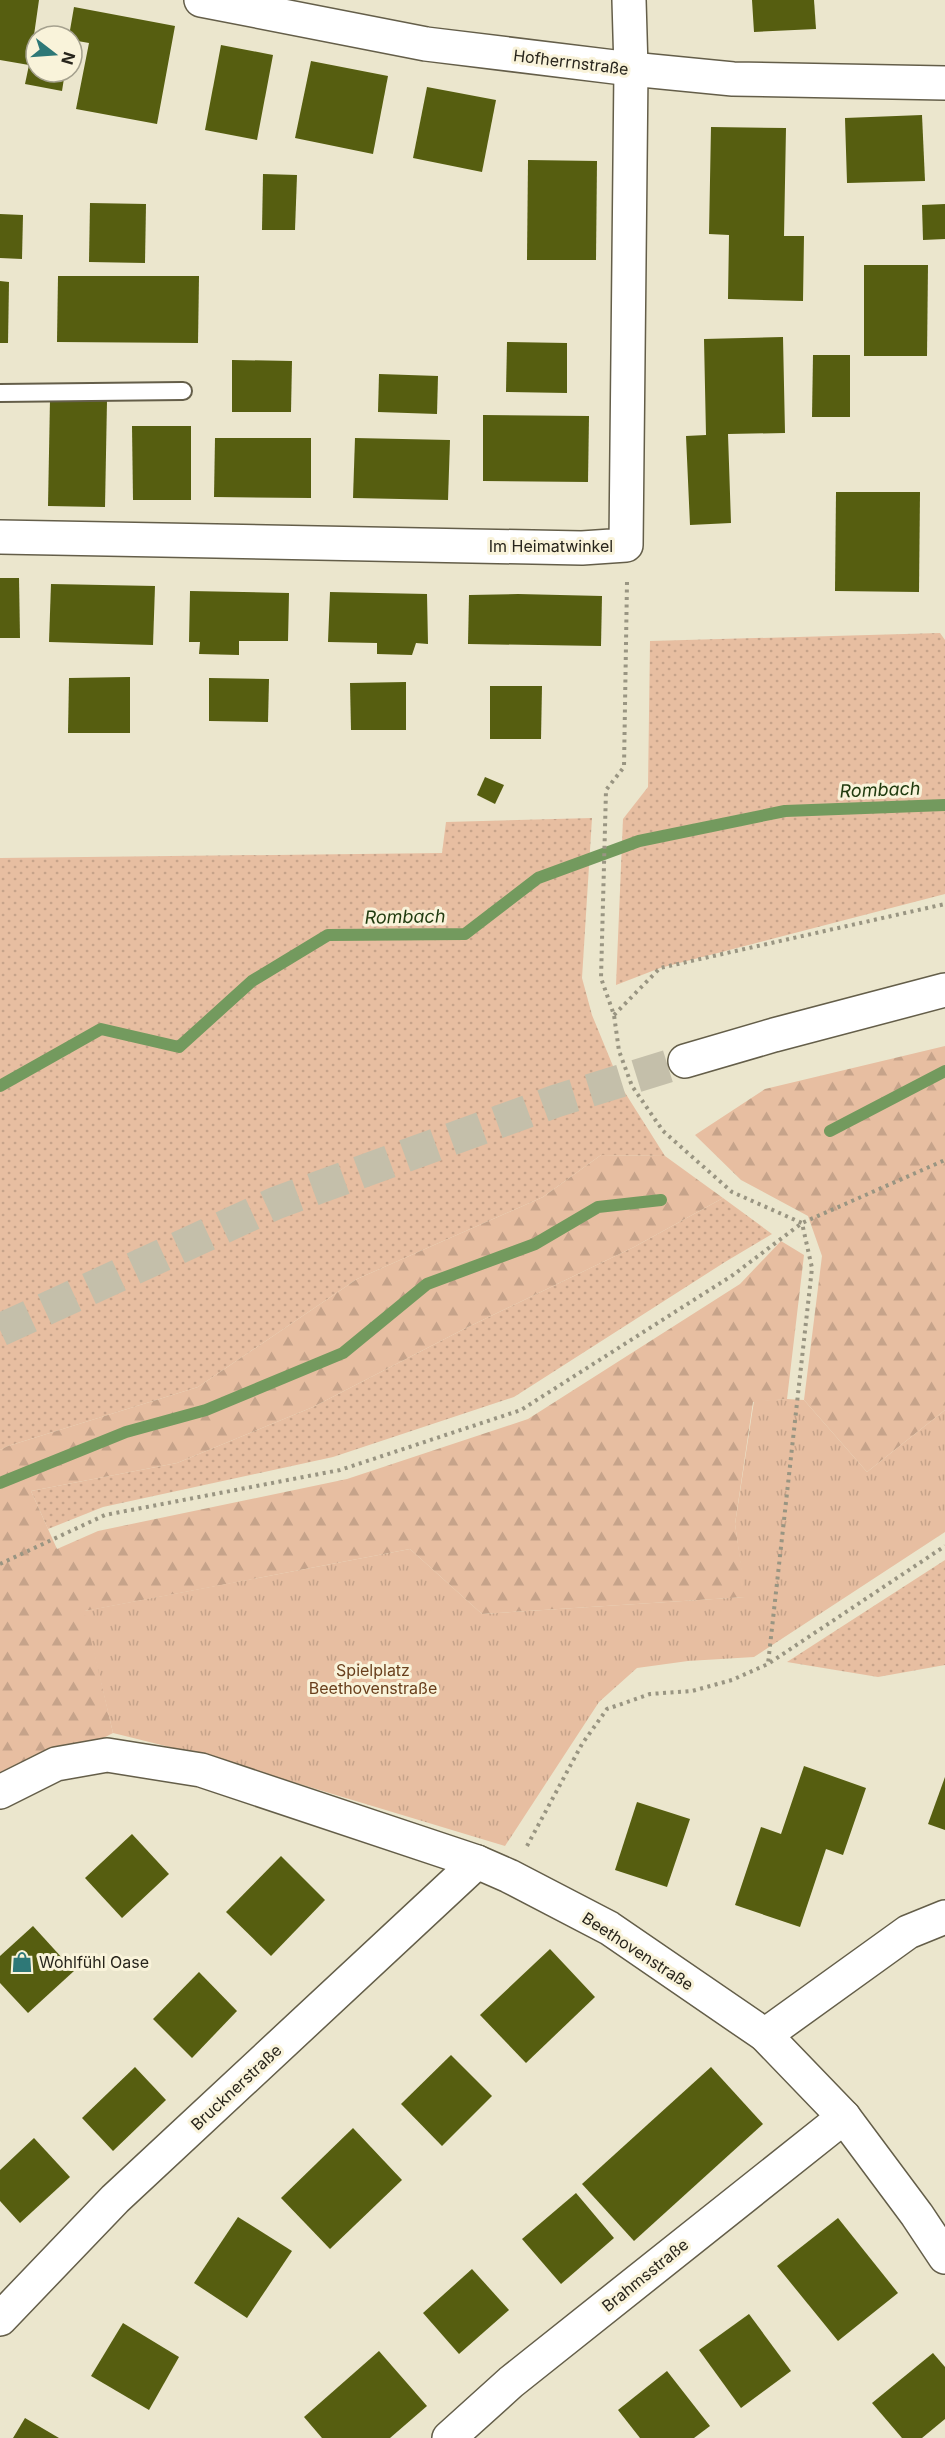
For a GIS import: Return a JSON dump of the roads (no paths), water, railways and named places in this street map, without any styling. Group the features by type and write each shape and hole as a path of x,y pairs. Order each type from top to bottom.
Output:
{"main road":[{"name":"Hofherrnstraße","path":"201,0 264,6 426,44 631,69 733,79 945,83"},
{"name":"Im Heimatwinkel","path":"0,537 570,548 626,545 631,69 628,0"},
{"path":"685,1061 945,990"},
{"name":"Beethovenstraße","path":"0,1792 56,1764 107,1755 201,1770 477,1862 509,1876 609,1928 765,2035 844,2116 945,2257"},
{"name":"Brucknerstraße","path":"0,2319 115,2199 477,1862"},
{"path":"765,2035 908,1932 945,1917"},
{"name":"Brahmsstraße","path":"449,2438 511,2382 844,2116"}],"lane":[{"path":"0,393 183,391"}],"waterway":[{"name":"Rombach","path":"0,1086 101,1029 179,1047 252,981 328,935 465,934 538,878 639,841 785,811 945,805"},
{"path":"830,1131 945,1071"},
{"path":"0,1483 126,1432 206,1410 343,1353 427,1284 535,1244 598,1207 661,1200"}],"tunnel":[{"path":"0,1330 276,1203 556,1101 685,1061"}],"place":[{"name":"Wohlfühl Oase","path":"22,1962"}],"park label":[{"name":"Spielplatz Beethovenstraße","path":"373,1679"}]}
